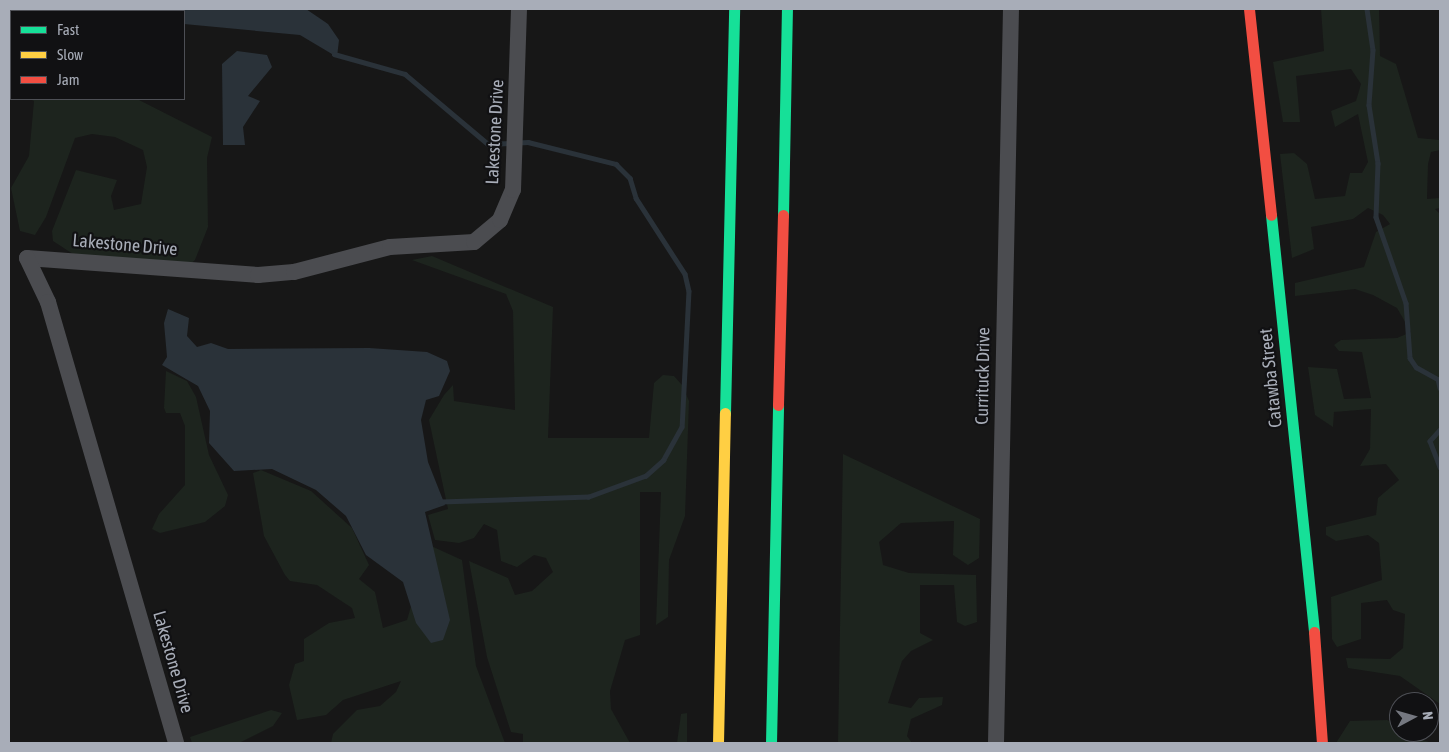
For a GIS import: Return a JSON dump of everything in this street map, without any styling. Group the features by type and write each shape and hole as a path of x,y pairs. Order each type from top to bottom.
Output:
{"main road":[{"path":"718,743 734,9"},
{"path":"771,743 786,9"},
{"name":"Catawba Street","path":"1249,9 1311,586 1322,743"}],"street":[{"name":"Lakestone Drive","path":"176,743 48,302 27,258 258,276 294,272 390,247 474,242 500,220 513,190 519,9"},
{"name":"Currituck Drive","path":"996,743 1011,9"}],"shaded area":[{"path":"18,9 306,9 328,24 339,40 337,57 300,35 185,24 185,10"},
{"path":"1321,9 1379,9 1380,56 1396,64 1418,138 1440,140 1440,150 1431,152 1428,164 1427,199 1440,198 1440,208 1435,209 1440,214 1440,704 1439,692 1423,692 1400,676 1348,668 1346,658 1390,659 1403,648 1405,614 1393,610 1387,600 1361,603 1361,639 1337,647 1332,639 1331,597 1382,580 1379,543 1368,535 1336,541 1326,535 1326,527 1376,515 1378,498 1399,480 1386,464 1360,466 1370,449 1371,409 1334,412 1333,427 1315,415 1308,367 1337,369 1344,399 1371,398 1362,352 1339,351 1334,345 1341,340 1397,338 1411,332 1397,308 1373,295 1355,289 1295,296 1295,283 1364,267 1376,232 1390,224 1383,215 1368,208 1353,219 1311,227 1314,249 1292,258 1280,154 1294,153 1307,164 1315,199 1345,196 1350,173 1362,173 1368,162 1358,114 1335,127 1331,111 1356,101 1361,84 1351,69 1296,76 1300,122 1283,122 1273,62 1324,51"},
{"path":"237,51 267,55 272,67 248,96 260,101 243,127 245,145 223,145 222,64"},
{"path":"32,100 139,100 212,137 207,158 208,227 195,260 189,265 73,254 53,241 52,231 76,170 117,180 111,196 114,210 141,204 147,167 143,150 115,137 92,134 75,138 46,217 35,235 20,231 11,188 29,156 34,101"},
{"path":"432,256 553,307 548,438 649,438 654,383 663,375 674,376 682,385 689,401 685,516 669,560 668,617 656,625 661,492 640,492 640,635 625,640 610,691 611,709 630,743 523,743 523,734 511,732 487,657 469,561 508,578 515,595 532,591 553,572 546,558 534,555 517,567 501,561 497,530 484,524 474,538 459,543 435,540 428,515 448,509 429,420 444,395 453,385 454,401 515,410 513,311 506,294 412,260"},
{"path":"168,309 189,318 187,336 197,347 211,343 228,349 369,348 427,352 447,361 450,371 439,396 426,400 421,420 428,462 445,505 425,512 450,620 443,640 431,643 416,623 403,582 366,555 346,516 316,490 272,469 234,471 209,443 210,411 198,386 162,365 167,357 164,323"},
{"path":"166,371 187,381 196,397 209,455 228,495 225,506 205,522 160,533 152,529 159,514 185,485 185,426 180,413 166,413 164,408"},
{"path":"843,454 980,519 979,558 968,565 953,555 954,521 901,523 879,542 883,565 909,573 976,575 977,622 965,626 957,622 954,585 920,585 920,633 933,640 911,651 902,661 888,703 911,708 919,698 943,697 942,705 911,719 907,736 912,743 838,743"},
{"path":"261,470 311,491 352,528 369,565 359,579 375,592 383,628 407,620 429,545 462,560 476,666 505,743 331,743 333,734 357,710 380,706 396,692 401,681 343,700 326,715 297,720 289,685 295,664 304,661 304,639 329,623 355,618 352,608 317,585 290,581 285,575 264,536 253,473"},
{"path":"271,710 282,713 273,726 239,743 192,743 190,737"},
{"path":"687,713 687,743 677,743 681,714"},
{"path":"1387,720 1389,721 1389,742 1432,743 1336,743 1350,721"}],"waterway":[{"path":"1367,9 1373,50 1369,105 1378,163 1376,217 1406,303 1410,358 1416,367 1438,379 1440,388"},
{"path":"334,54 405,74 488,144 528,142 616,164 630,178 636,198 685,274 689,291 682,427 664,460 646,476 589,497 441,502"},
{"path":"1440,430 1430,441 1440,467"}],"traffic: fast":[{"path":"725,413 734,9"},
{"path":"783,215 787,9"},
{"path":"1271,215 1314,632"},
{"path":"771,743 778,405"}],"traffic: slow":[{"path":"718,743 725,413"}],"traffic: jam":[{"path":"1249,9 1271,215"},
{"path":"778,405 783,215"},
{"path":"1314,632 1322,743"}]}
